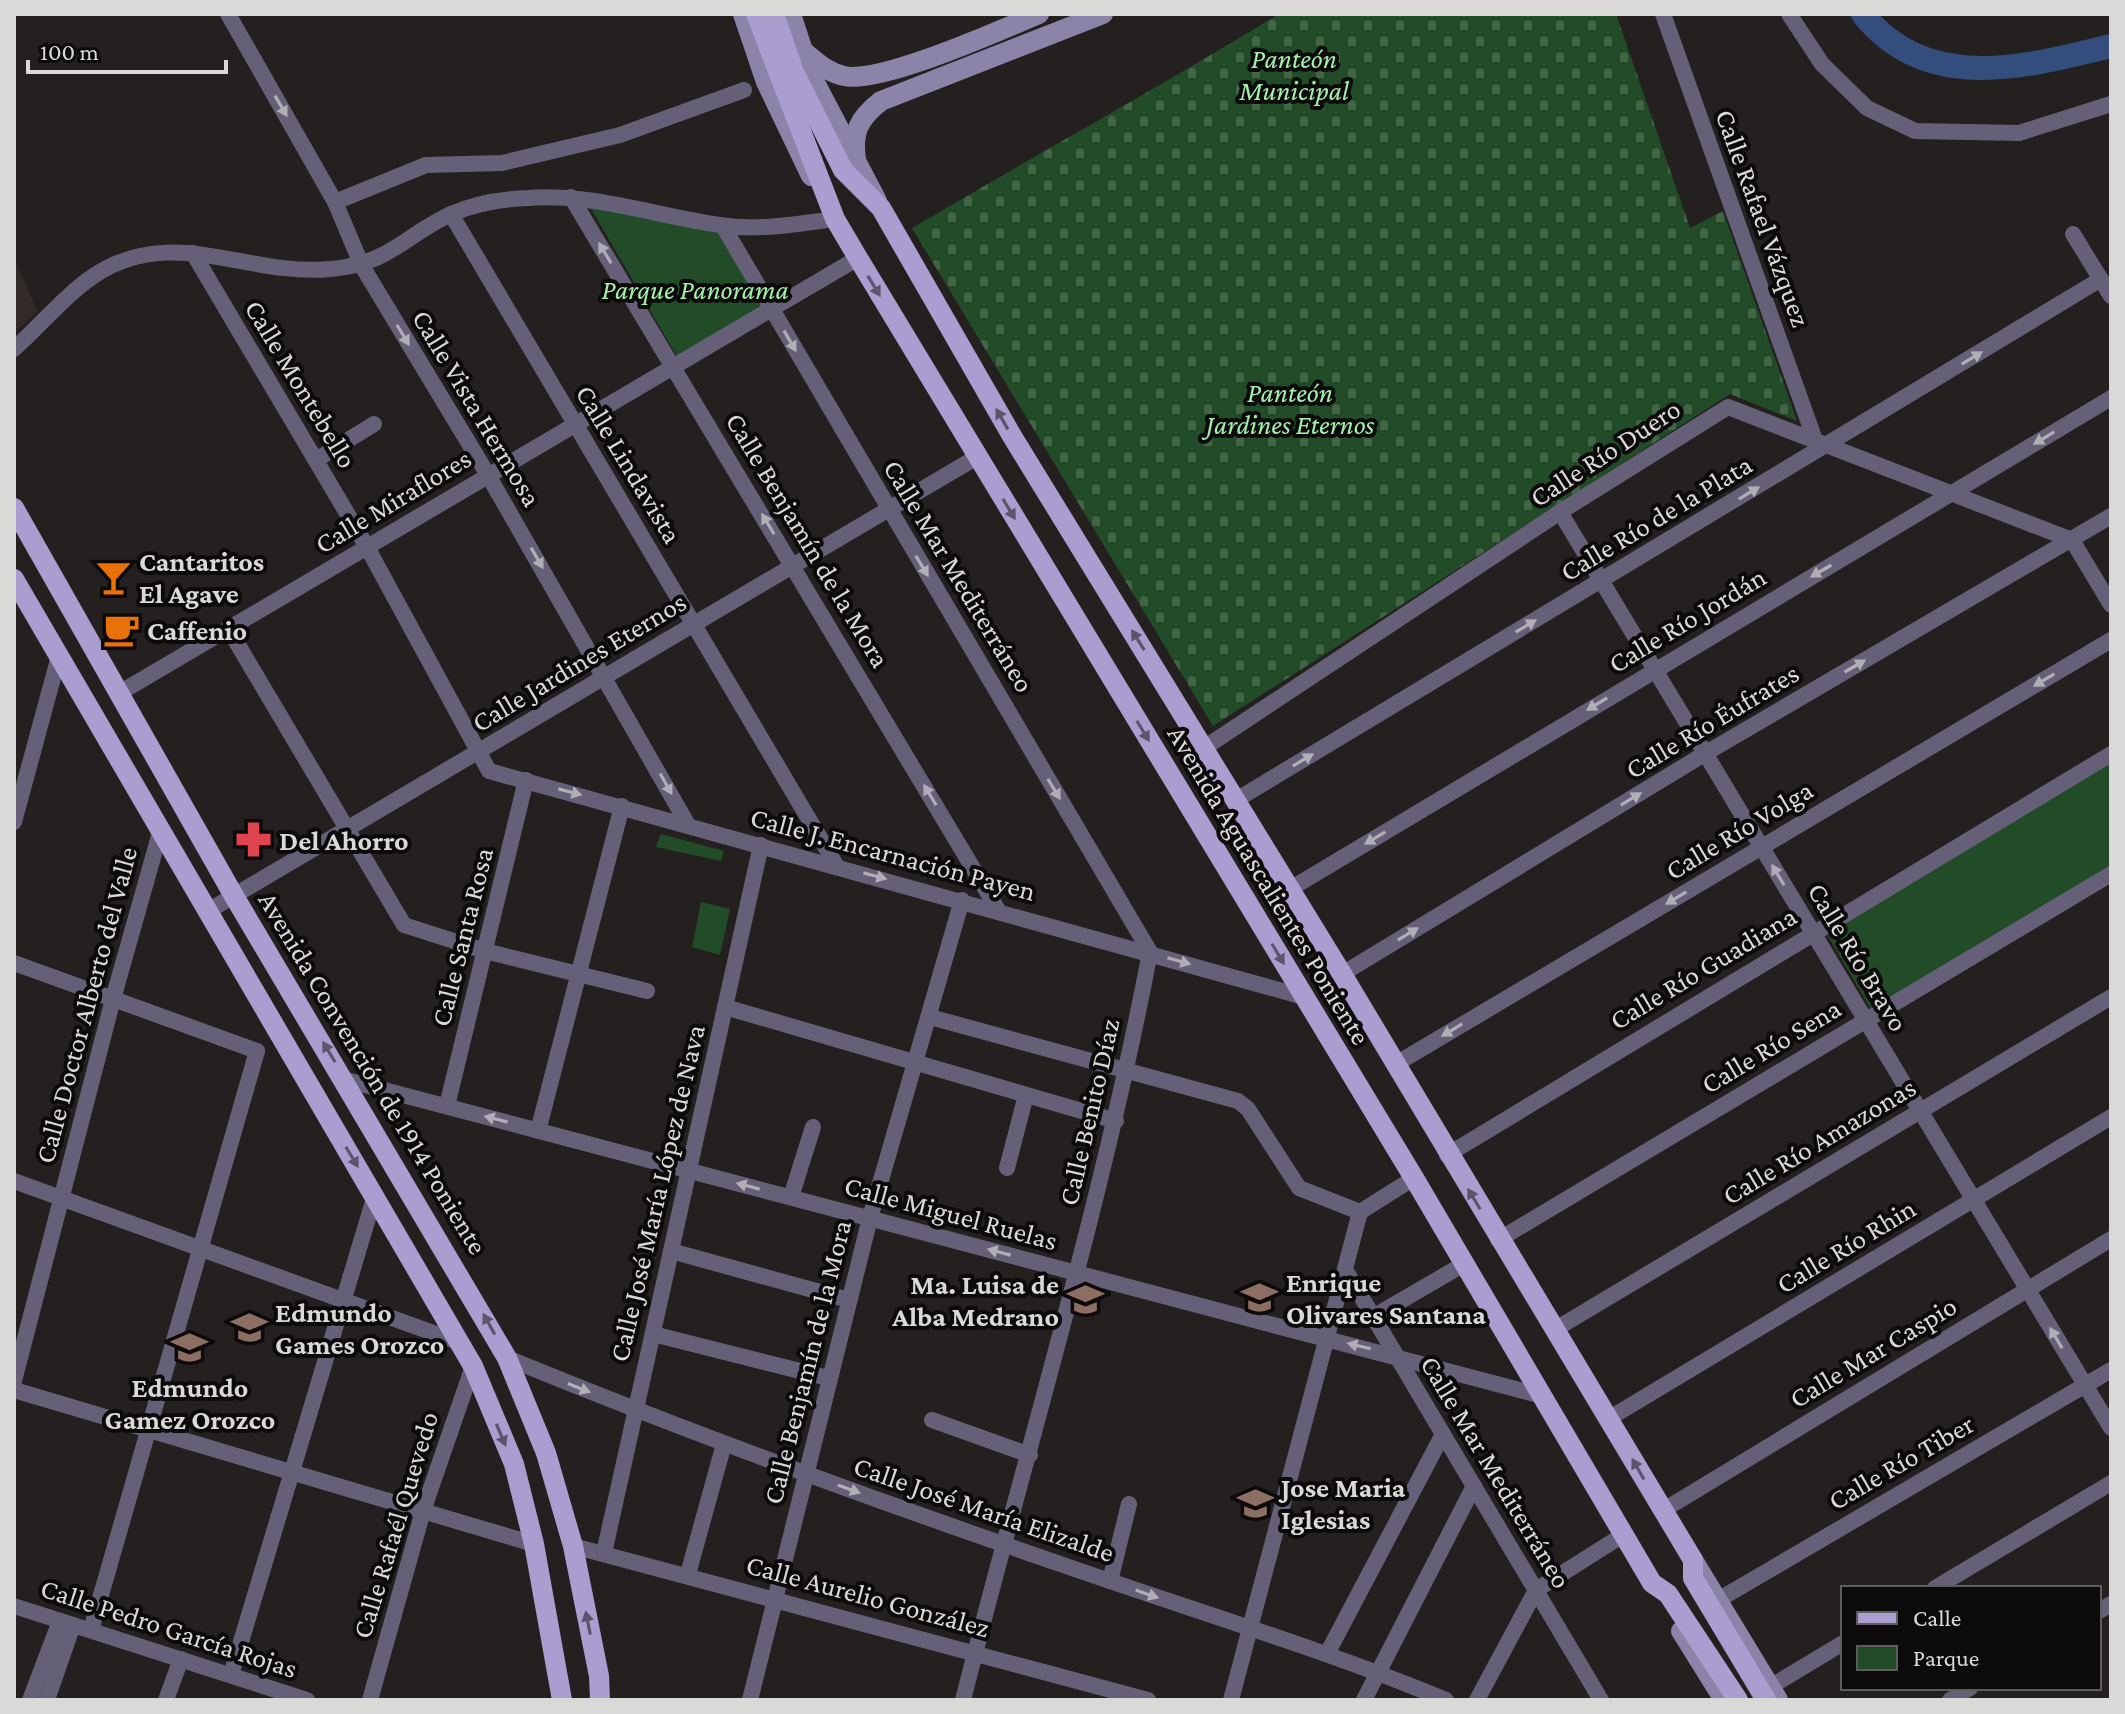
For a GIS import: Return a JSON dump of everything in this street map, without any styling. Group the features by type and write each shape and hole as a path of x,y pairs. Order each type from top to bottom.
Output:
{"main road":[{"name":"Avenida Aguascalientes Poniente","path":"756,14 835,219 1414,1178 1652,1583 1668,1594 1738,1700"},
{"name":"Avenida Aguascalientes Poniente","path":"774,14 794,72 843,170 881,208 1004,422 1342,974 1447,1155 1693,1560 1693,1578 1771,1696"},
{"name":"Avenida Convención de 1914 Poniente","path":"14,508 234,896 346,1080 507,1358 546,1453 573,1546 599,1676 600,1700"},
{"name":"Avenida Convención de 1914 Poniente","path":"14,579 473,1366 514,1464 534,1544 562,1700"}],"street":[{"name":"Calle Vista Hermosa","path":"228,14 335,202 362,266 488,475 688,825"},
{"name":"Avenida Aguascalientes Poniente","path":"743,14 786,129 835,219"},
{"name":"Avenida Aguascalientes Poniente","path":"791,14 802,50 828,110 881,208"},
{"path":"802,50 823,69 847,77 869,75 957,47 1039,14"},
{"path":"856,159 853,137 864,115 881,101 1103,14"},
{"name":"Calle Rafael Vázquez","path":"1663,14 1822,442"},
{"path":"1789,14 1822,64 1867,108 1915,131 2019,133 2111,104"},
{"path":"335,202 426,165 502,163 605,139 744,90"},
{"path":"14,349 94,275 141,253 193,253 279,268 322,270 362,266 451,214 491,202 571,197 723,226 776,226 835,219"},
{"name":"Calle Benjamín de la Mora","path":"571,197 998,910"},
{"name":"Calle Lindavista","path":"451,214 836,865"},
{"name":"Calle Mar Mediterráneo","path":"723,226 1150,952"},
{"path":"2073,234 2111,296"},
{"name":"Calle Montebello","path":"193,253 367,547 479,752"},
{"name":"Calle Miraflores","path":"121,692 858,258"},
{"name":"Calle Río de la Plata","path":"1236,800 1602,581 1822,442 2101,279"},
{"name":"Calle Río Jordán","path":"1290,889 2111,398"},
{"name":"Calle Río Duero","path":"1204,748 1560,512 1728,407 2072,540"},
{"path":"316,460 374,424"},
{"name":"Calle Jardines Eternos","path":"208,911 977,457"},
{"name":"Calle Río Bravo","path":"1560,512 2111,1428"},
{"name":"Calle Río Éufrates","path":"1342,974 1706,753 2111,516"},
{"path":"2072,540 2111,605"},
{"path":"228,628 404,925 485,951 647,991"},
{"name":"Calle Río Volga","path":"1394,1065 2111,640"},
{"path":"14,822 59,656"},
{"name":"Calle J. Encarnación Payen","path":"479,752 489,771 1304,997"},
{"name":"Calle Río Guadiana","path":"1447,1155 2111,754"},
{"name":"Calle Santa Rosa","path":"447,1106 526,780"},
{"path":"538,1131 622,806"},
{"name":"Calle Doctor Alberto del Valle","path":"14,1381 60,1198 161,829"},
{"name":"Calle José María López de Nava","path":"604,1553 761,845"},
{"name":"Calle Río Sena","path":"1498,1240 2111,874"},
{"name":"Calle Benjamín de la Mora","path":"750,1700 870,1218 962,900"},
{"name":"Calle Benito Díaz","path":"963,1700 1116,1121 1150,952"},
{"path":"14,963 257,1051"},
{"name":"Calle Río Amazonas","path":"1554,1330 2111,997"},
{"path":"725,1007 1116,1121"},
{"path":"930,1017 1238,1101 1248,1109 1299,1188 1360,1212"},
{"path":"91,1630 257,1051 280,1038"},
{"name":"Calle Miguel Ruelas","path":"346,1080 1542,1396"},
{"path":"1007,1168 1026,1095"},
{"name":"Calle Río Rhin","path":"1608,1419 2111,1117"},
{"path":"791,1197 813,1127"},
{"path":"1231,1700 1360,1212 1414,1178"},
{"path":"14,1181 461,1343"},
{"path":"231,1675 375,1195"},
{"name":"Calle Mar Caspio","path":"1662,1511 2111,1239"},
{"path":"671,1251 849,1300"},
{"path":"1373,1317 1464,1264"},
{"name":"Calle Mar Mediterráneo","path":"1346,1271 1601,1700"},
{"path":"653,1334 828,1378"},
{"name":"Calle José María Elizalde","path":"507,1358 636,1411 804,1474 1249,1629 1328,1652 1446,1700"},
{"name":"Calle Rafaél Quevedo","path":"370,1700 423,1511 473,1366"},
{"name":"Calle Río Tiber","path":"1718,1600 2111,1370"},
{"path":"14,1390 147,1432 534,1544"},
{"path":"932,1420 1030,1455"},
{"path":"1328,1652 1443,1434"},
{"path":"688,1574 724,1444"},
{"path":"1938,1586 2111,1483"},
{"path":"1364,1700 1474,1486"},
{"path":"1110,1581 1129,1504"},
{"path":"1477,1700 1536,1590 1623,1535"},
{"name":"Calle Aurelio González","path":"573,1546 688,1574 1148,1700"},
{"name":"Avenida Aguascalientes Poniente","path":"1693,1560 1771,1696"},
{"name":"Avenida Aguascalientes Poniente","path":"1652,1583 1724,1700"},
{"name":"Calle Pedro García Rojas","path":"14,1606 231,1675 283,1696 303,1699"},
{"path":"30,1700 66,1623"},
{"path":"47,1700 66,1623"},
{"path":"1771,1696 1841,1644"},
{"path":"166,1700 181,1659"}],"shaded area":[{"path":"14,257 37,311 14,333"}],"green space":[{"name":"Panteón Jardines Eternos","path":"1279,14 1616,14 1690,228 1723,211 1797,421 1730,394 1213,726 912,228"},
{"name":"Parque Panorama","path":"590,207 719,232 764,310 678,358"},
{"path":"2111,763 2111,865 1872,1011 1825,931"},
{"path":"661,834 724,851 721,861 656,847"},
{"path":"701,902 730,909 720,955 692,947"}],"waterway":[{"path":"1863,14 1888,39 1916,56 1947,65 1979,68 2012,66 2111,46"}],"place":[{"name":"Cantaritos El Agave","path":"113,577"},
{"name":"Caffenio","path":"121,630"},
{"name":"Del Ahorro","path":"253,840"},
{"name":"Enrique Olivares Santana","path":"1260,1298"},
{"name":"Ma. Luisa de Alba Medrano","path":"1085,1300"},
{"name":"Edmundo Games Orozco","path":"249,1328"},
{"name":"Edmundo Gamez Orozco","path":"190,1347"},
{"name":"Jose Maria Iglesias","path":"1255,1503"}],"park label":[{"name":"Panteón Municipal","path":"1294,74"}]}
